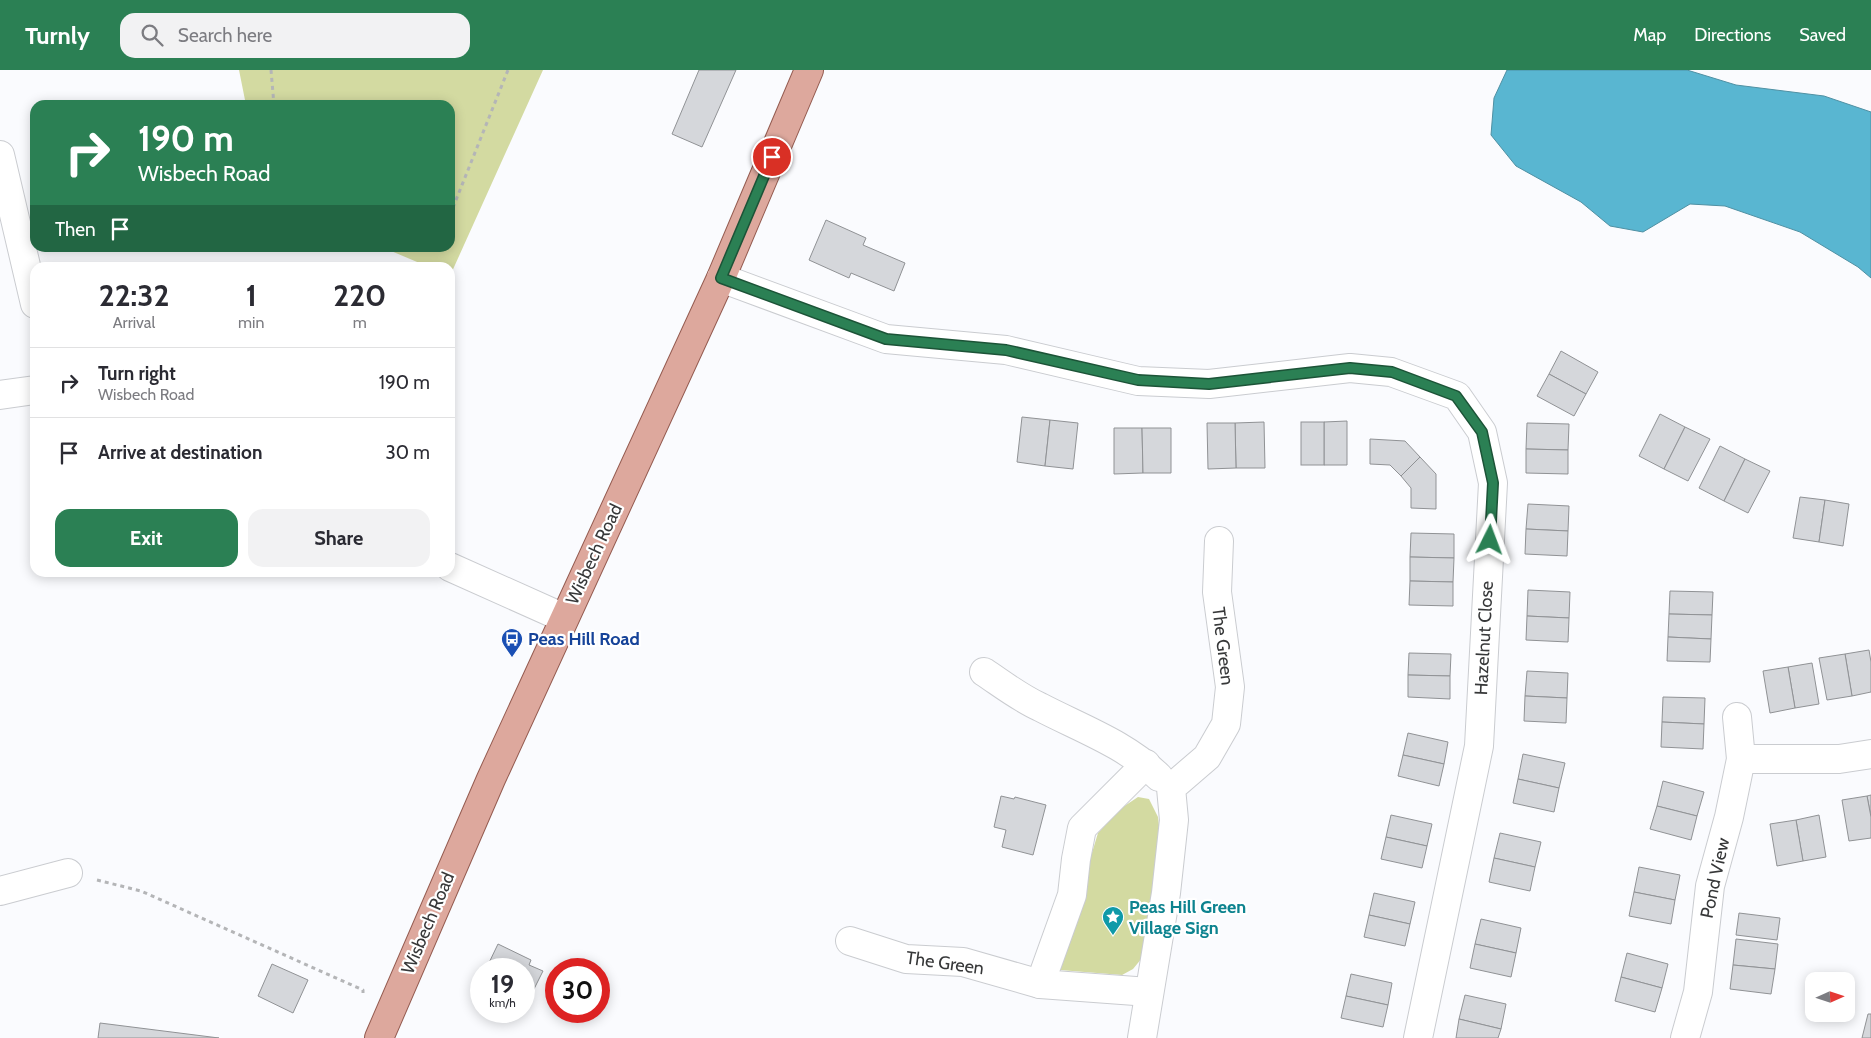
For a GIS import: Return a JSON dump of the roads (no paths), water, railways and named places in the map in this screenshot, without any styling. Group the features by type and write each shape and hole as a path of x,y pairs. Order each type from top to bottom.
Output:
{"main road":[{"name":"Wisbech Road","path":"379,1038 491,779 721,278 809,70"}],"street":[{"path":"0,155 30,283"},
{"name":"Hazelnut Close","path":"721,278 886,339 1006,350 1138,380 1209,384 1350,368 1392,372 1456,396 1482,432 1493,483 1479,746 1418,1038"},
{"path":"0,395 30,391"},
{"name":"The Green","path":"1171,788 1207,758 1226,724 1230,687 1216,592 1219,542"},
{"path":"455,568 564,618"},
{"path":"984,672 1038,706 1094,732 1146,764 1171,788 1174,820 1167,884 1142,1038"},
{"name":"Pond View","path":"1685,1038 1698,992 1710,886 1729,816 1741,759 1737,717"},
{"path":"1741,759 1839,759 1871,754"},
{"path":"1040,984 1072,895 1082,828 1146,764"},
{"path":"0,891 68,873"},
{"name":"The Green","path":"850,941 906,959 963,962 1040,984 1149,992"}],"water":[{"path":"1507,70 1687,70 1736,85 1824,96 1871,112 1871,278 1858,267 1800,232 1725,206 1690,204 1643,232 1610,226 1581,202 1516,166 1491,135 1494,98"}],"place":[{"name":"Peas Hill Road","path":"512,658"},
{"name":"Peas Hill Green Village Sign","path":"1113,936"}]}
